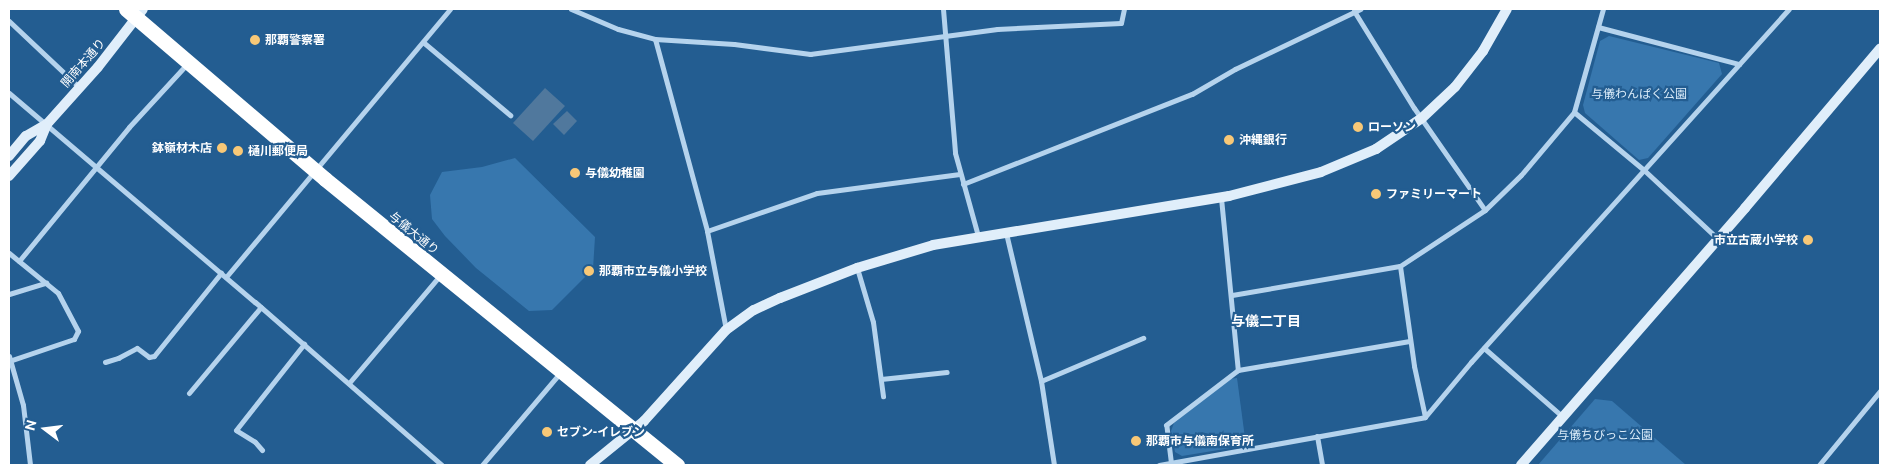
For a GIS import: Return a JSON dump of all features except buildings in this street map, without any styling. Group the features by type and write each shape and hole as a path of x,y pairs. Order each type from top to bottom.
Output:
{"highway":[{"name":"与儀大通り","path":"135,12 315,171 677,465"}],"street":[{"name":"開南本通り","path":"9,176 40,141 47,124 79,87 135,12 151,9"},
{"path":"226,277 450,9"},
{"path":"572,9 618,29 656,39 734,44 810,54 997,29 1121,23 1124,9"},
{"path":"943,9 950,100 960,174 978,236"},
{"path":"590,465 634,431 726,330 765,305 857,268 933,245 978,236 1221,198 1292,181 1343,164 1376,149 1422,118 1446,97 1470,70 1492,38 1507,9"},
{"path":"1232,295 1400,266 1485,210 1521,175 1574,112 1603,9"},
{"path":"1159,465 1424,416 1789,9"},
{"path":"963,184 1192,94 1236,68 1357,10 1422,118 1485,210"},
{"path":"9,21 79,87"},
{"path":"1598,28 1739,64"},
{"path":"656,39 707,231 726,330"},
{"path":"423,42 510,115"},
{"path":"1521,465 1718,239 1880,48"},
{"path":"19,261 129,127 189,61"},
{"path":"9,93 97,166 442,465"},
{"path":"1574,112 1645,171 1718,239"},
{"name":"開南本通り","path":"9,156 26,136 47,124"},
{"path":"707,231 817,193 960,174"},
{"path":"1221,198 1238,370"},
{"path":"1006,232 1041,381 1054,465"},
{"path":"9,253 46,282 58,294 78,332 74,339 9,359 23,405 30,465"},
{"path":"1400,266 1410,340 1424,416"},
{"path":"857,268 873,322 883,396"},
{"path":"105,362 118,358 136,348 149,357 154,356 221,273"},
{"path":"349,383 441,274"},
{"path":"9,294 46,282"},
{"path":"189,393 261,307"},
{"path":"1041,381 1143,338"},
{"path":"1171,463 1166,425 1238,370 1410,340"},
{"path":"262,450 255,442 236,430 304,344"},
{"path":"1484,348 1563,417"},
{"path":"482,465 561,372"},
{"path":"881,379 947,372"},
{"path":"1819,465 1880,391"},
{"path":"1317,436 1322,465"}],"green space":[{"name":"与儀わんぱく公園","path":"1609,36 1719,63 1722,74 1648,158 1639,160 1585,113 1583,105 1600,41"},
{"path":"515,158 595,237 593,269 552,310 529,311 476,268 445,236 432,219 430,195 442,172 482,167"},
{"path":"1237,378 1245,438 1243,446 1182,456 1175,452 1171,431 1174,423 1229,379"},
{"name":"与儀ちびっこ公園","path":"1595,399 1612,401 1686,465 1538,465"}],"shaded area":[{"path":"545,88 565,106 533,141 513,123"},
{"path":"567,111 577,121 564,135 553,124"}],"place":[{"name":"那覇警察署","path":"255,40"},
{"name":"ローソン","path":"1358,127"},
{"name":"沖縄銀行","path":"1229,140"},
{"name":"鉢嶺材木店","path":"222,148"},
{"name":"樋川郵便局","path":"238,151"},
{"name":"与儀幼稚園","path":"575,173"},
{"name":"ファミリーマート","path":"1376,194"},
{"name":"市立古蔵小学校","path":"1808,240"},
{"name":"那覇市立与儀小学校","path":"589,271"},
{"name":"セブン-イレブン","path":"547,432"},
{"name":"那覇市与儀南保育所","path":"1136,441"}],"district":[{"name":"与儀二丁目","path":"1266,321"}]}
